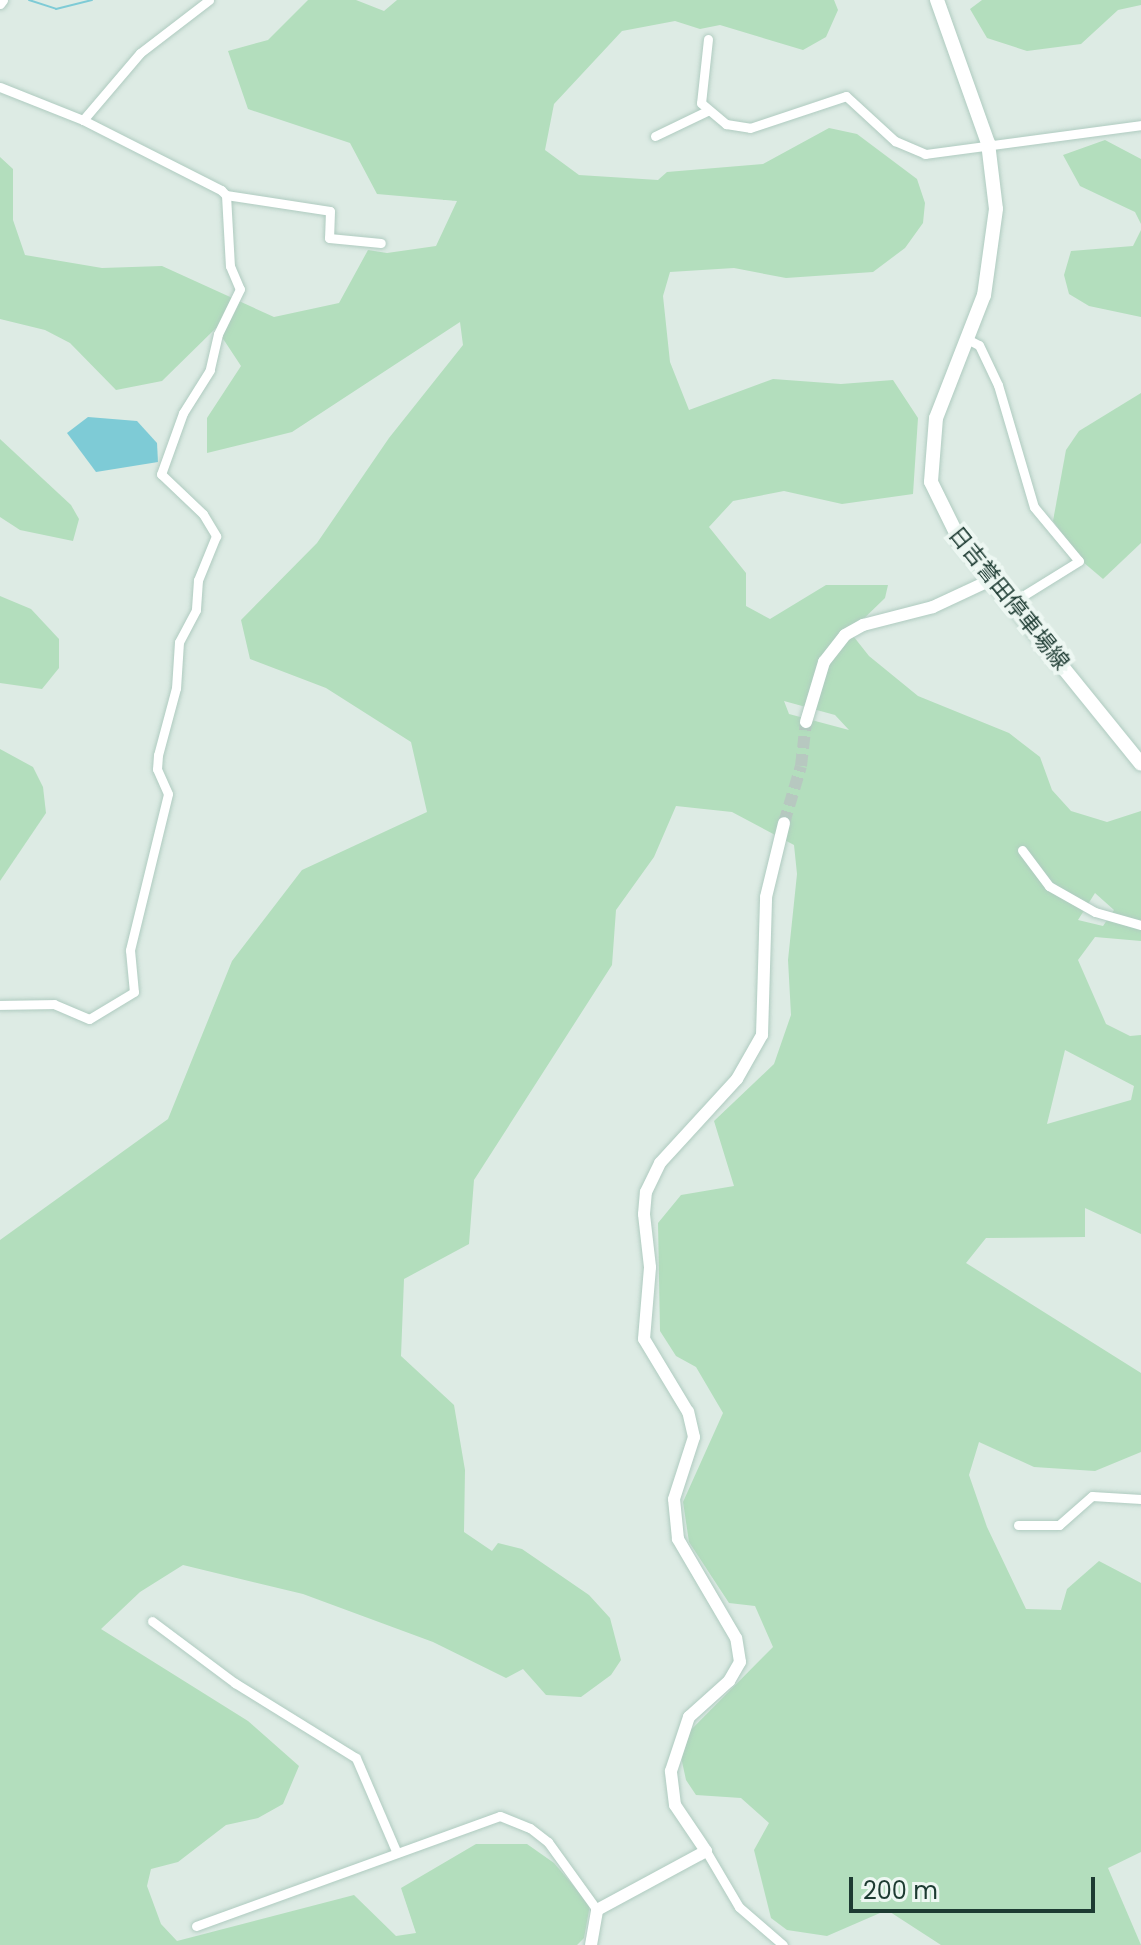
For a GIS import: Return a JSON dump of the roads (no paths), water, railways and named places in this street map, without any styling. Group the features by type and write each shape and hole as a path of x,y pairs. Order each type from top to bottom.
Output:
{"main road":[{"name":"日吉誉田停車場線","path":"937,0 988,143 996,209 984,295 936,418 931,482 949,526 1141,764"}],"street":[{"path":"83,120 140,53 209,0"},
{"path":"708,39 701,85 707,111 726,124 750,128 846,96 909,149 944,153 988,143 1141,125"},
{"path":"0,87 83,120 226,195 330,211 329,238 381,243"},
{"path":"655,136 707,111"},
{"path":"0,1005 54,1004 89,1019 134,992 130,950 168,794 157,769 158,755 176,688 179,642 196,610 198,580 216,536 203,514 161,474 173,435 210,370 218,334 240,289 230,266 226,195"},
{"path":"967,339 979,345 998,385 1034,507 1079,561 1013,602"},
{"path":"806,722 824,662 845,635 863,625 933,607 991,580"},
{"path":"783,1945 739,1907 675,1805 671,1771 689,1717 729,1681 739,1654 736,1638 678,1539 674,1499 694,1437 688,1412 644,1339 650,1267 644,1214 646,1192 660,1163 737,1079 762,1035 766,897 784,823"},
{"path":"1022,850 1049,886 1095,912 1141,925"},
{"path":"1018,1525 1059,1525 1092,1496 1141,1499"},
{"path":"152,1621 224,1675 356,1758 397,1853"},
{"path":"196,1926 500,1816 518,1821 548,1842 597,1910 591,1945"},
{"path":"597,1910 706,1851"}],"water":[{"path":"88,417 137,421 157,443 158,462 96,472 67,433"}],"waterway":[{"path":"29,0 56,9 92,0"}],"tunnel":[{"path":"784,823 801,766 806,722"}]}
